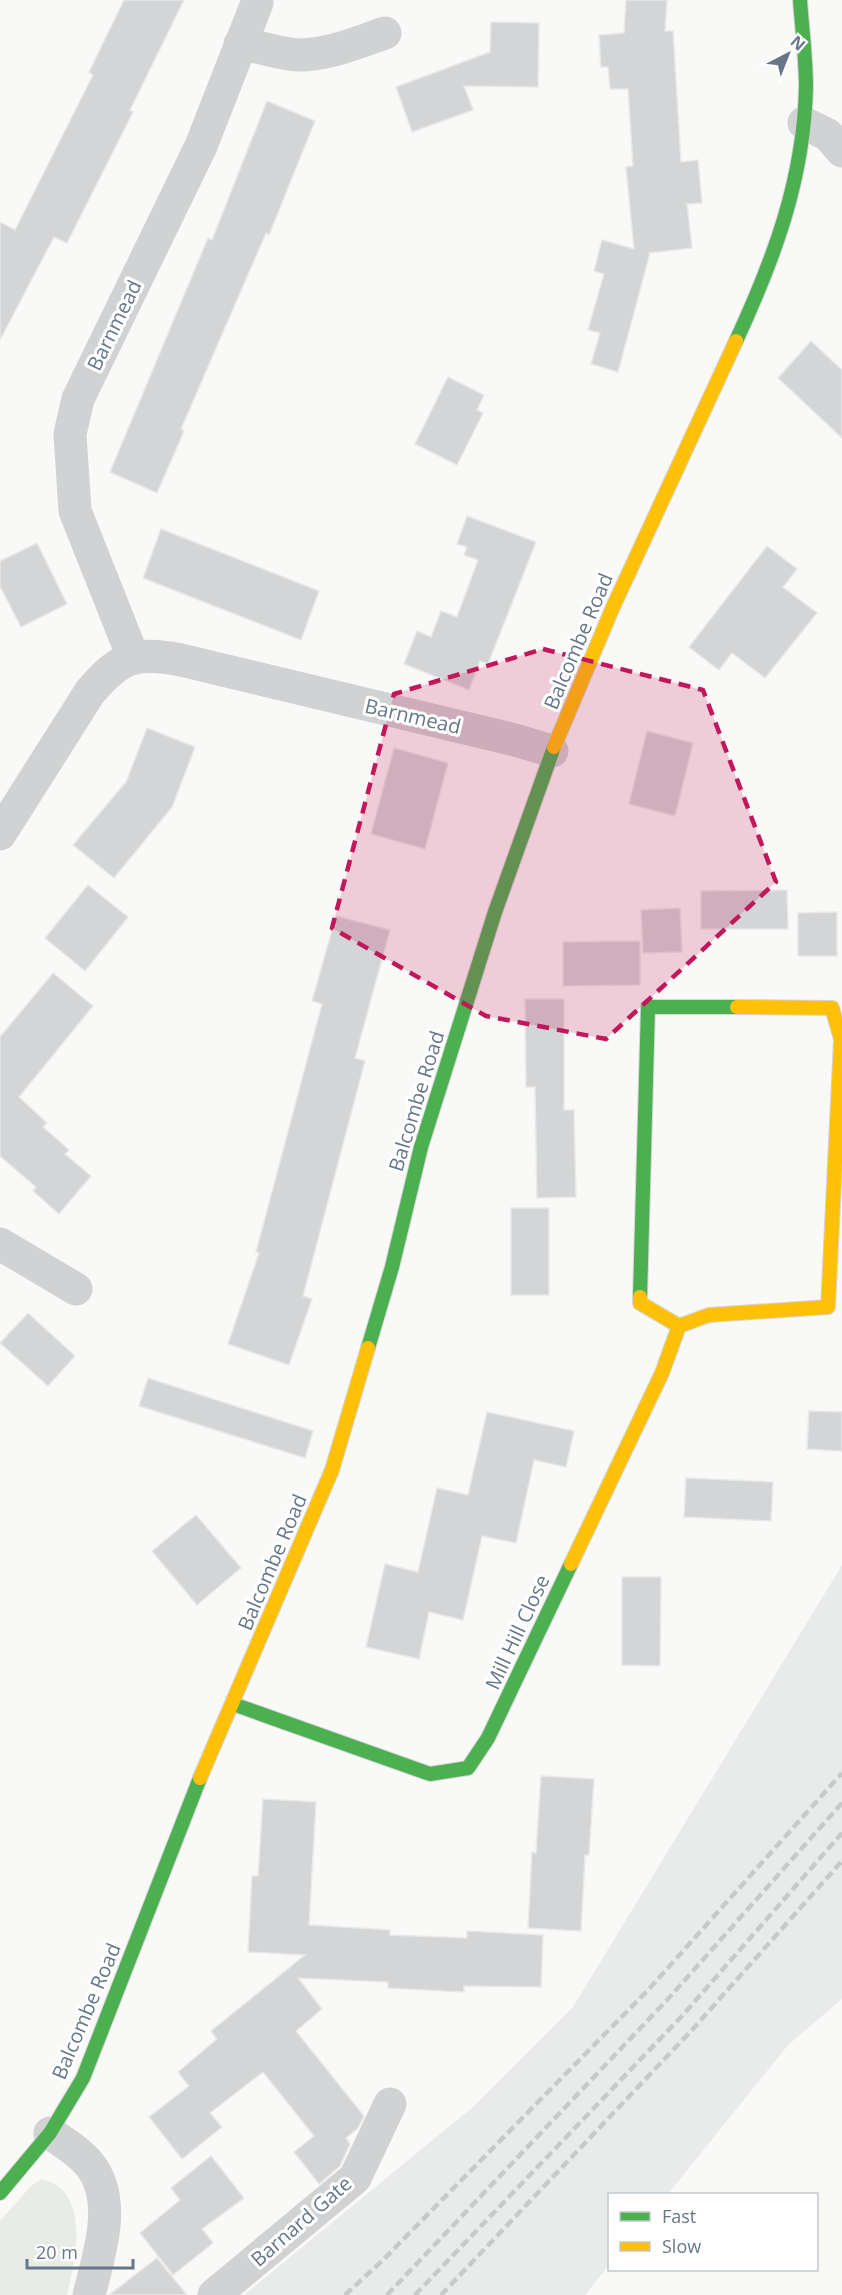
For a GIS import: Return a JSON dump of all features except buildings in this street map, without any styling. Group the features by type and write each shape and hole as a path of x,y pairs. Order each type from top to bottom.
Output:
{"street":[{"name":"Balcombe Road","path":"0,2193 50,2133 83,2078 104,2029 189,1803 332,1470 389,1278 421,1147 495,912 552,751 612,607 765,278 790,206 804,123 806,85 800,0"},
{"name":"Barnmead","path":"133,657 75,511 70,434 78,399 201,146 257,3"},
{"path":"240,44 263,46 298,55 338,49 385,33"},
{"path":"804,123 828,135 842,151"},
{"name":"Barnmead","path":"0,834 90,693 108,671 133,657 152,655 181,660 515,740 552,751"},
{"path":"648,1007 832,1008 841,1039 828,1307 709,1315 679,1326 640,1303 648,1007"},
{"path":"0,1244 76,1289"},
{"name":"Mill Hill Close","path":"233,1704 430,1774 468,1768 493,1727 662,1372 679,1326"},
{"name":"Barnard Gate","path":"214,2295 355,2178 390,2104"},
{"path":"50,2133 90,2165 102,2190 105,2214 89,2295"}],"highlighted area":[{"path":"543,649 703,690 776,882 606,1039 486,1016 332,928 394,694"}],"shaded area":[{"path":"842,1565 842,1999 788,2045 669,2193 608,2193 608,2266 585,2295 244,2295 474,2106 573,2007"},
{"path":"42,2179 58,2186 68,2197 74,2212 76,2246 67,2295 0,2295 0,2221 32,2185"}],"railway":[{"path":"345,2295 384,2259 649,1989 842,1773"},
{"path":"387,2295 668,1999 842,1803"},
{"path":"415,2295 682,2016 842,1833"},
{"path":"441,2295 692,2030 842,1861"}],"traffic: fast":[{"path":"736,341 774,249 800,154 806,87 800,0"},
{"path":"368,1348 392,1267 421,1147 495,912 554,747"},
{"path":"640,1297 648,1007 737,1007"},
{"path":"233,1704 430,1774 468,1768 488,1738 571,1564"},
{"path":"0,2193 50,2133 83,2078 200,1778"}],"traffic: slow":[{"path":"554,747 613,607 736,341"},
{"path":"679,1326 709,1315 828,1307 841,1039 832,1008 737,1007"},
{"path":"571,1564 662,1373 679,1326 640,1303 640,1297"},
{"path":"200,1778 332,1470 368,1348"}]}
